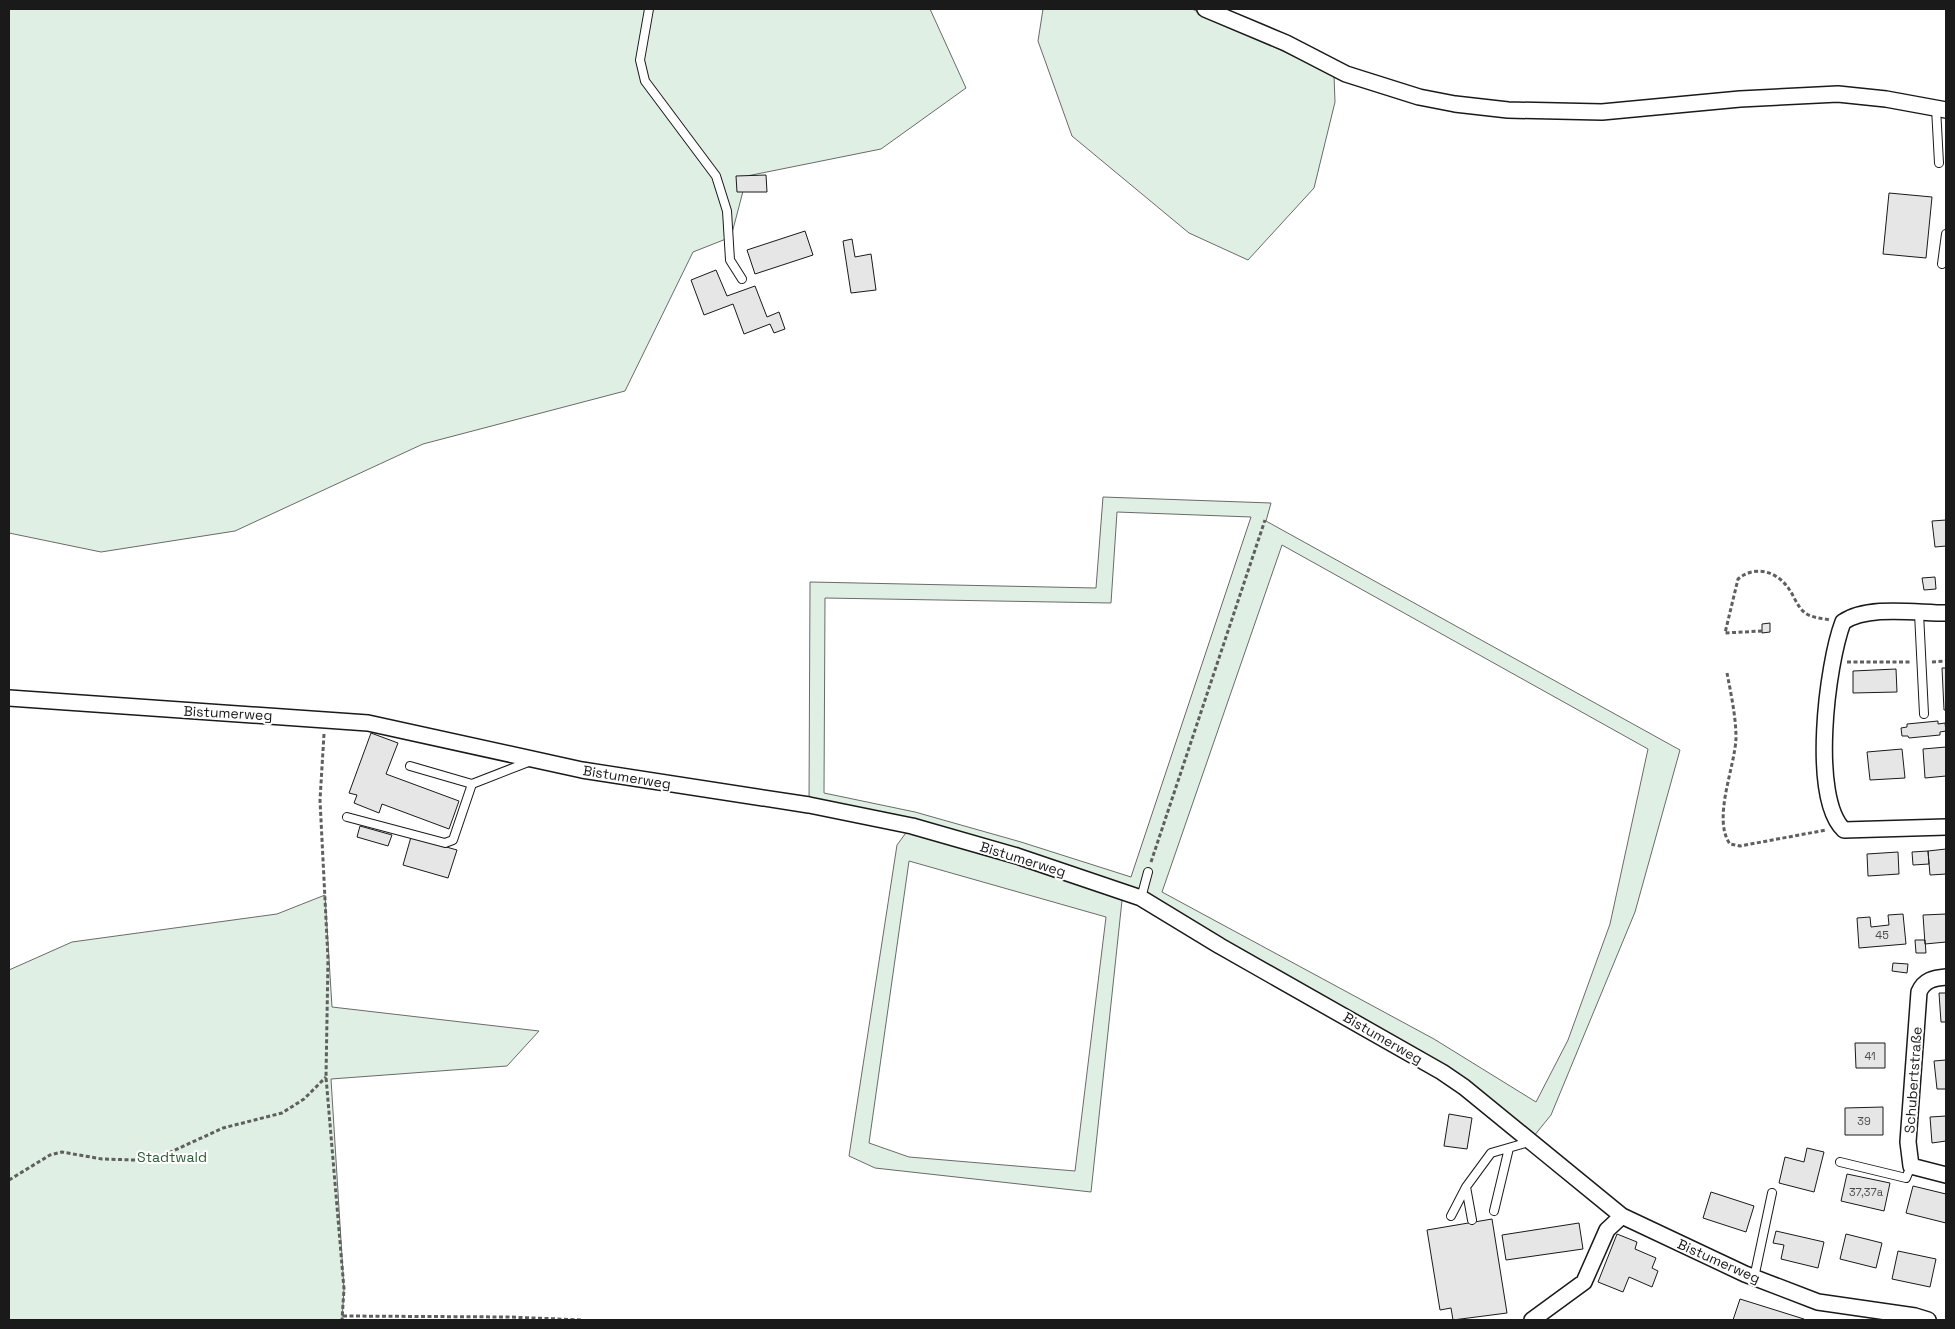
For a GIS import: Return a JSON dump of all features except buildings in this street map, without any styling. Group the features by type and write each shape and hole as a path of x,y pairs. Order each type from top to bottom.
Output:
{"street":[{"path":"1205,9 1286,44 1346,74 1419,97 1455,104 1508,110 1602,112 1740,98 1838,94 1941,109"},
{"path":"1946,612 1866,612 1852,616 1843,622 1832,662 1824,714 1827,777 1833,815 1837,823 1844,830 1946,827"},
{"name":"Bistumerweg","path":"9,698 368,723 582,770 809,805 912,826 1017,856 1141,898 1220,946 1442,1072 1464,1087 1622,1216 1754,1278 1818,1302 1892,1312 1928,1320"},
{"name":"Schubertstraße","path":"1911,1166 1908,1142 1919,992 1922,984 1930,980 1946,977"},
{"path":"1911,1166 1946,1175"},
{"path":"1532,1320 1584,1282 1607,1230 1622,1216"}],"lane":[{"path":"649,9 640,60 646,82 716,176 727,211 730,260 742,278"},
{"path":"1939,163 1941,109"},
{"path":"1942,264 1946,234"},
{"path":"1919,613 1924,714"},
{"path":"410,766 472,784 535,759"},
{"path":"347,817 445,843 454,840 472,784"},
{"path":"1141,898 1148,872"},
{"path":"1451,1216 1466,1187 1491,1153 1529,1142"},
{"path":"1494,1211 1508,1148"},
{"path":"1840,1162 1906,1178 1911,1166"},
{"path":"1466,1187 1472,1220"},
{"path":"1754,1278 1772,1193"}],"path":[{"path":"1148,872 1265,520"},
{"path":"1762,631 1725,633 1738,578 1753,571 1773,574 1783,580 1803,612 1810,616 1843,622"},
{"path":"1832,662 1946,661"},
{"path":"1727,673 1736,737 1724,807 1725,837 1730,844 1740,846 1754,845 1818,833 1837,823"},
{"path":"324,719 320,800 328,959 326,1077 344,1289 342,1318 509,1317 583,1320"},
{"path":"9,1180 50,1155 62,1152 102,1159 135,1160 162,1156 223,1128 282,1113 304,1099 326,1077"}],"green space":[{"path":"9,9 930,9 966,88 881,149 747,176 731,237 693,252 625,391 423,444 235,531 101,552 9,533"},
{"path":"1043,9 1192,9 1334,75 1335,102 1314,188 1248,260 1189,233 1072,136 1038,41"},
{"path":"1103,497 1271,503 1266,521 1680,750 1635,912 1551,1115 1529,1142 1464,1087 1123,891 1091,1192 875,1168 849,1156 897,845 911,826 809,805 810,582 1096,588","holes":["1117,512 1251,517 1131,877 1021,842 915,812 824,793 825,598 1111,603","1282,545 1648,749 1610,924 1568,1040 1536,1102 1434,1039 1162,892","909,861 1106,917 1075,1171 909,1157 869,1143"]},
{"name":"Stadtwald","path":"325,895 332,1007 539,1031 507,1066 331,1079 344,1289 342,1320 9,1320 9,970 72,942 277,914"}]}
